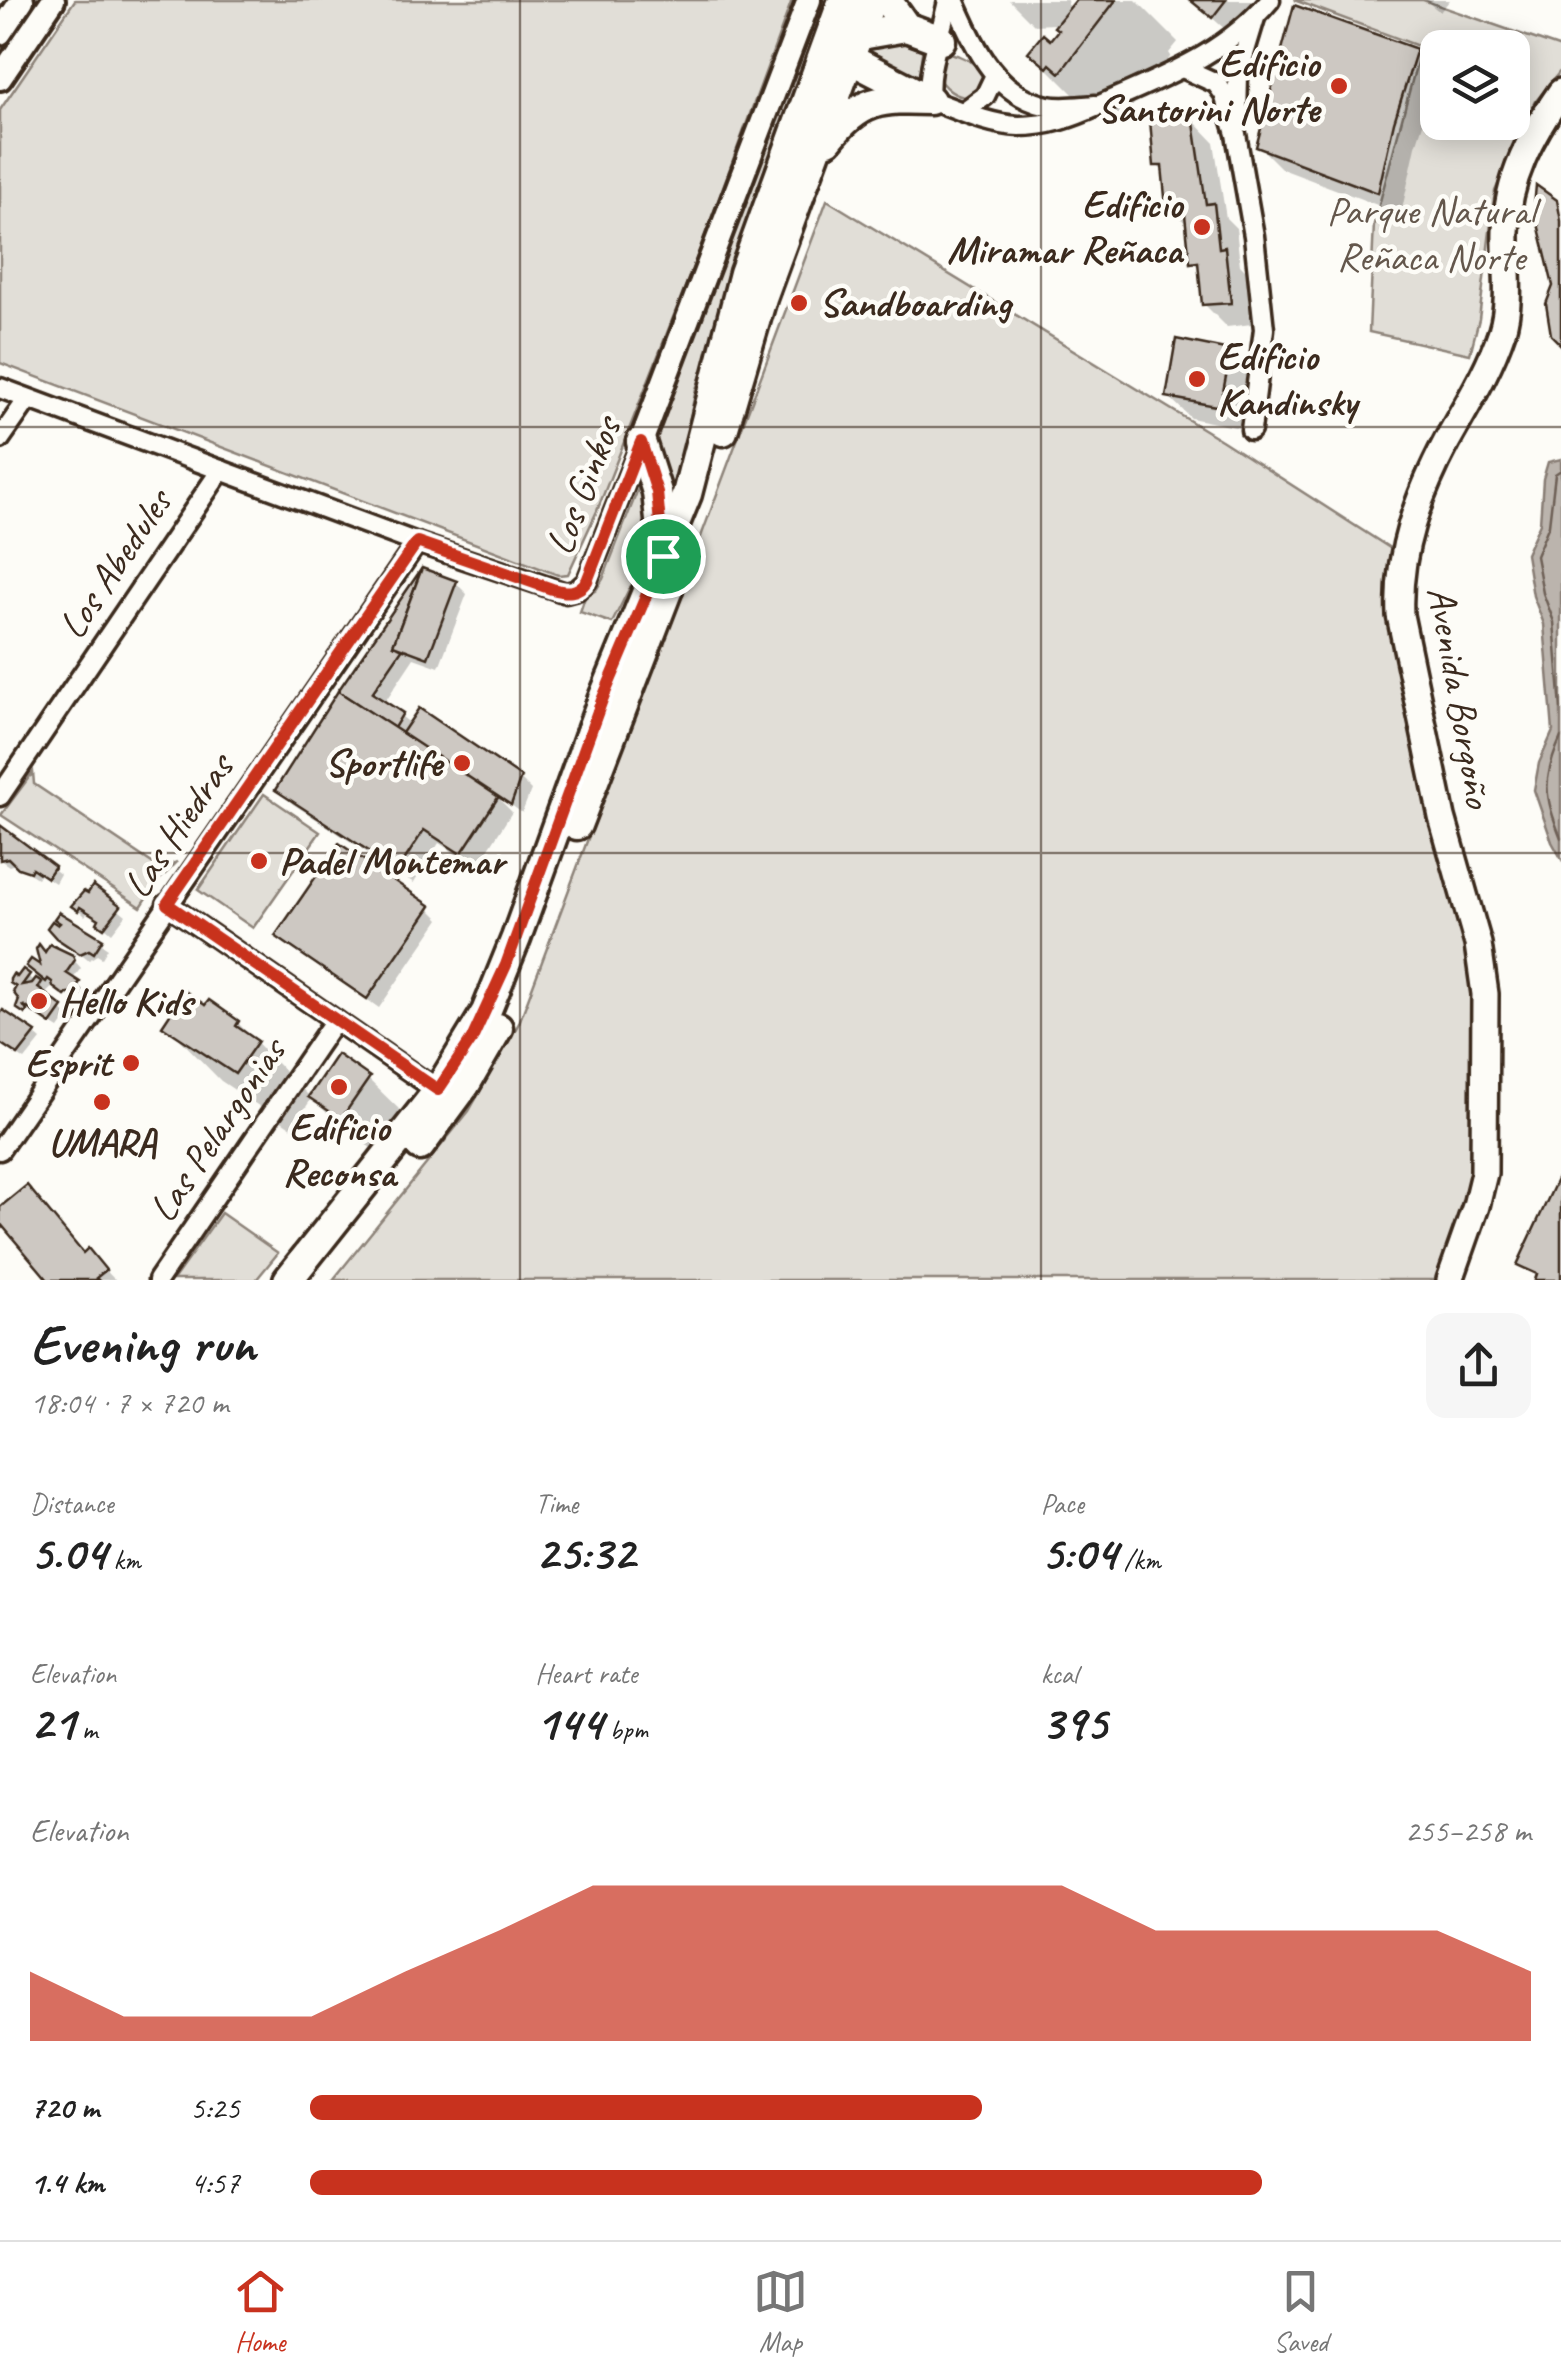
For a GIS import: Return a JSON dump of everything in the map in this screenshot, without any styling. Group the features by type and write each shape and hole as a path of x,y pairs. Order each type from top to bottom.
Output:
{"main road":[{"path":"313,1280 449,1108 478,1066 504,1016 698,514 762,298 828,39 843,0"},
{"path":"288,1280 438,1090 472,1039 500,981 602,700 663,556 691,478 744,273 854,48 871,0"},
{"path":"887,0 906,27 941,40"},
{"path":"854,48 906,27"},
{"path":"828,39 854,48 930,100"},
{"name":"Avenida Borgoño","path":"1450,1280 1484,1173 1484,994 1478,944 1442,817 1404,634 1399,584 1407,537 1424,490 1502,329 1508,285 1508,207 1514,176 1560,94"},
{"path":"801,155 857,110 888,98 930,100"},
{"path":"641,442 657,492 663,556"}],"street":[{"path":"0,32 22,0"},
{"path":"0,78 52,0"},
{"name":"Los Ginkos","path":"0,388 566,593 583,586 809,0"},
{"path":"951,0 941,40 929,63 930,100 1018,126 1075,118 1186,69 1255,18 1270,0"},
{"path":"951,0 994,75 1031,100 1051,107 1100,105"},
{"path":"1236,134 1238,74 1255,18"},
{"path":"941,40 979,54"},
{"path":"1186,69 1216,82 1224,94 1236,134 1254,236 1264,329 1251,430"},
{"path":"963,112 985,96 994,75"},
{"path":"0,440 28,399"},
{"name":"Los Abedules","path":"0,796 221,470"},
{"name":"Las Hiedras","path":"0,1150 417,542"},
{"name":"Las Pelargonias","path":"167,904 438,1090"},
{"name":"Las Pelargonias","path":"158,1280 335,1020"}],"green space":[{"path":"75,0 792,0 702,244 597,511 568,574 558,575 0,363 0,110"},
{"path":"819,0 834,0 696,389 669,516 654,447 713,278"},
{"name":"Parque Natural Reñaca Norte","path":"1294,0 1423,0 1509,30 1420,30 1420,47"},
{"name":"Parque Natural Reñaca Norte","path":"1530,37 1561,48 1561,70 1530,114"},
{"path":"912,39 923,45 919,77 913,81 864,54 867,47"},
{"name":"Parque Natural Reñaca Norte","path":"1420,51 1420,140 1518,140 1495,191 1479,319 1470,354 1369,332 1374,224"},
{"path":"944,52 958,55 979,69 986,81 975,97 956,94 937,77 934,71"},
{"path":"827,200 1223,441 1410,561 1413,621 1451,815 1493,1140 1454,1280 333,1280 469,1111 519,1023"},
{"path":"645,471 658,541 645,575 630,587 612,623 580,612 585,597 603,579"},
{"path":"33,772 34,784 161,869 177,862 141,907 1,815"},
{"name":"Padel Montemar","path":"264,794 320,832 253,928 198,890"},
{"path":"221,1213 278,1253 256,1280 173,1280"}],"water":[{"path":"1561,459 1561,858 1534,790 1539,763 1553,731 1544,624 1533,596 1526,554 1540,523 1548,462"}],"building":[{"path":"1076,0 1116,0 1060,73 1028,52 1043,34 1050,40 1058,30 1054,27"},
{"path":"1190,0 1226,0 1212,18"},
{"name":"Edificio Santorini Norte","path":"1294,5 1417,49 1394,122 1378,193 1256,147"},
{"name":"Edificio Miramar Reñaca","path":"1193,116 1206,204 1214,203 1219,248 1225,247 1231,303 1202,305 1198,262 1190,263 1184,205 1166,207 1162,166 1154,166 1150,120"},
{"path":"1536,185 1557,200 1561,221 1561,345 1551,335 1546,304 1553,286 1534,207"},
{"name":"Edificio Kandinsky","path":"1176,339 1225,349 1222,360 1229,361 1222,397 1216,406 1166,397"},
{"path":"422,568 393,645 403,648 372,693 403,713 394,728 338,691"},
{"path":"422,568 457,581 428,658 393,645"},
{"path":"338,691 499,796 461,854 424,830 398,870 275,790"},
{"path":"419,708 521,777 511,805 402,733"},
{"path":"0,825 55,866 47,878 32,868 30,872 18,868 8,858 0,860"},
{"path":"339,843 431,906 367,999 275,936"},
{"path":"93,885 121,906 104,928 97,923 99,919 71,906"},
{"path":"59,912 103,939 94,953 89,950 80,954 47,928 52,921 60,923 54,919"},
{"path":"39,944 45,952 50,944 73,955 75,960 66,973 80,982 71,995 65,996 52,982 46,982 26,966 31,959 40,965 36,949"},
{"path":"23,969 30,974 22,985 36,978 42,982 38,988 63,1007 51,1024 23,1005 25,1014 16,1008 19,1000 10,979"},
{"path":"185,991 205,1005 209,1000 239,1021 236,1026 258,1041 235,1074 162,1026"},
{"path":"3,1010 36,1032 18,1055 0,1043"},
{"name":"Edificio Reconsa","path":"337,1054 370,1077 341,1119 308,1097"},
{"path":"1561,1171 1561,1280 1535,1280 1537,1274 1517,1265"},
{"path":"27,1185 83,1253 88,1248 106,1270 98,1280 48,1280 0,1223 0,1207"}],"place":[{"name":"Edificio Santorini Norte","path":"1339,86"},
{"name":"Edificio Miramar Reñaca","path":"1202,227"},
{"name":"Sandboarding","path":"799,303"},
{"name":"Edificio Kandinsky","path":"1197,379"},
{"name":"Sportlife","path":"462,763"},
{"name":"Padel Montemar","path":"259,861"},
{"name":"Hello Kids","path":"39,1001"},
{"name":"Esprit","path":"131,1063"},
{"name":"Edificio Reconsa","path":"339,1087"},
{"name":"UMARA","path":"102,1102"}],"route":[{"path":"641,442 657,492 663,556 602,700 506,965 472,1039 438,1090 167,904 417,542 552,589 566,593 577,590 587,581 641,442"}]}
